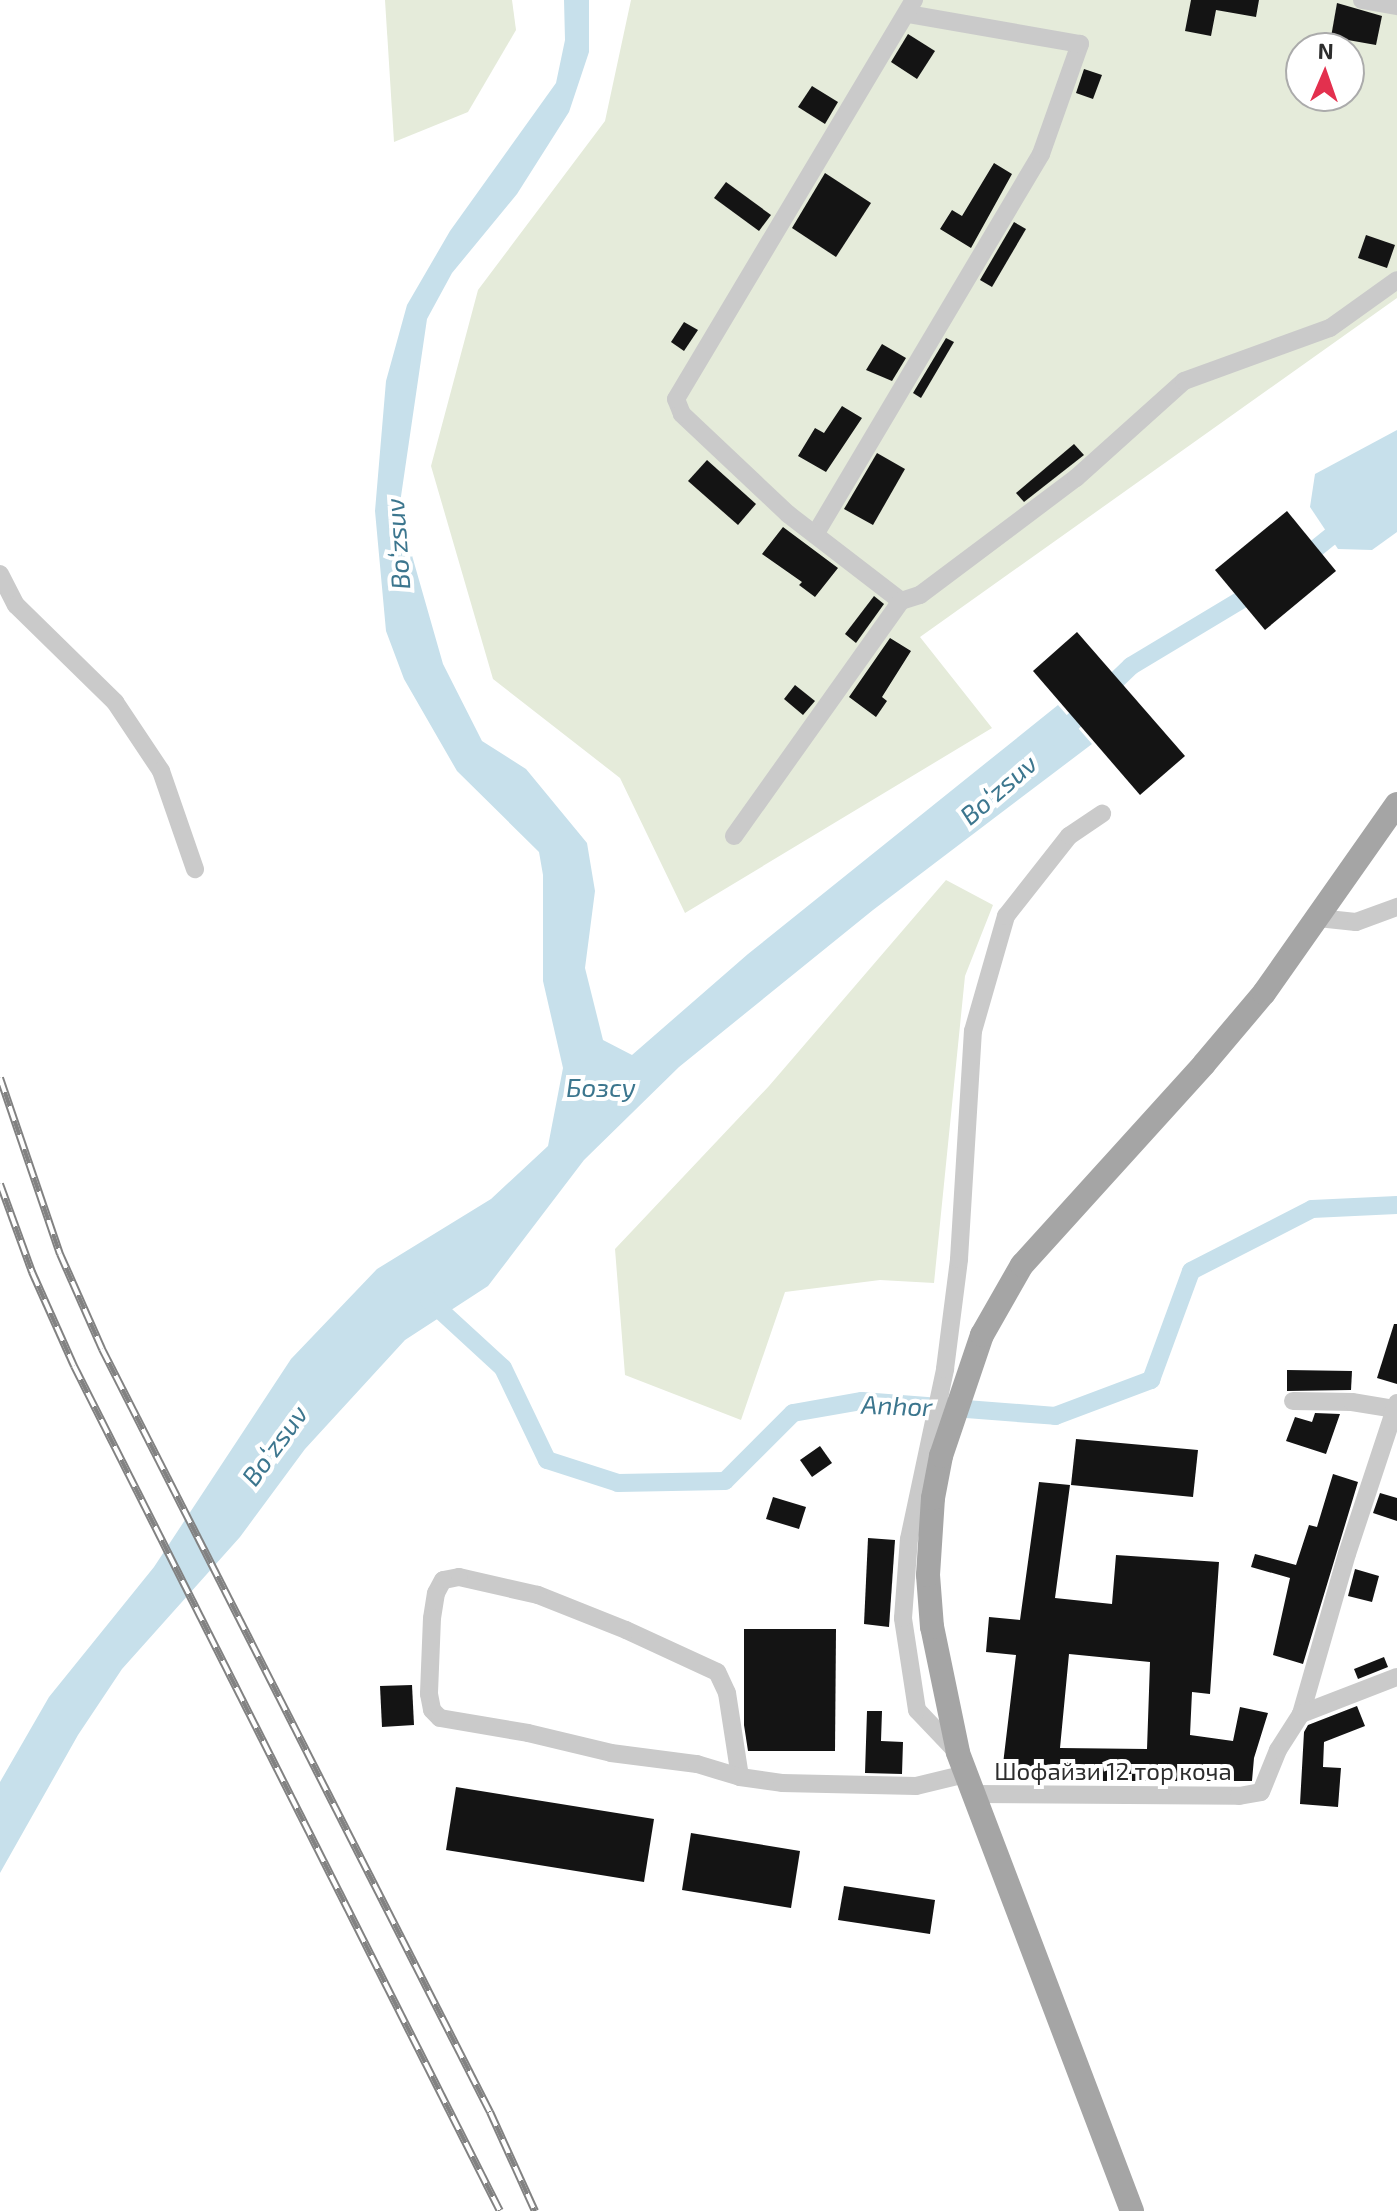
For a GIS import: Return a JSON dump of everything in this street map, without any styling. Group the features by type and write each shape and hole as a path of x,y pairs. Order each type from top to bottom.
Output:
{"main road":[{"path":"1132,2211 966,1773 932,1627 928,1575 933,1456 957,1370 1022,1265 1044,1236 1204,1064 1264,993 1397,804"}],"street":[{"path":"1362,0 1397,6"},
{"path":"816,533 1041,154 1080,44 911,7 676,399 682,414 788,514 901,601"},
{"path":"734,836 901,601 920,595 1076,478 1184,381 1330,328 1397,280"},
{"path":"0,574 16,605 115,702 161,771 195,869"},
{"path":"957,1370 959,1259 973,1031 1006,916 1069,836 1102,814"},
{"path":"1318,918 1356,922 1397,907"},
{"path":"1293,1401 1396,1406"},
{"name":"Шофайзи 12 тор коча","path":"966,1773 1239,1796 1261,1792 1278,1750 1301,1714 1396,1406"},
{"path":"740,1777 727,1693 717,1672 626,1630 538,1595 459,1577 443,1580 436,1593 432,1618 429,1694 432,1710 440,1718 528,1733 611,1753 697,1764 740,1777 862,1787 916,1786 966,1773"},
{"path":"1301,1714 1397,1677"}],"green space":[{"path":"385,0 512,0 516,30 468,112 394,142"},
{"path":"631,0 1397,0 1397,298 920,637 992,728 685,913 620,778 493,679 431,466 478,290 605,121"},
{"path":"946,880 993,905 965,976 934,1283 880,1280 785,1292 741,1420 625,1375 615,1249 769,1086"}],"water":[{"name":"Бозсу","path":"564,0 589,0 589,52 569,112 517,194 452,273 427,319 399,510 443,664 482,741 526,769 587,843 595,891 585,968 603,1040 632,1055 748,954 1058,705 1092,744 873,910 679,1067 584,1160 488,1286 405,1340 305,1449 240,1537 122,1669 78,1735 0,1873 0,1782 49,1697 154,1567 291,1359 377,1269 491,1199 548,1146 563,1068 543,981 543,875 539,852 457,771 404,679 386,631 375,511 386,381 407,305 450,231 556,83 565,40"},
{"path":"1397,430 1397,532 1372,550 1338,549 1310,507 1315,474"}],"building":[{"path":"1191,0 1259,0 1256,17 1216,10 1211,36 1185,31"},
{"path":"1337,3 1382,16 1376,45 1365,43 1365,32 1332,32"},
{"path":"908,34 935,51 917,79 891,62"},
{"path":"1084,69 1102,75 1093,99 1076,93"},
{"path":"812,86 838,102 825,124 798,107"},
{"path":"994,163 1012,174 971,248 940,229 952,210 962,216"},
{"path":"825,173 871,203 836,257 792,228"},
{"path":"726,182 771,215 759,231 714,198"},
{"path":"1014,222 1026,229 992,287 980,280"},
{"path":"1366,235 1395,245 1387,268 1358,258"},
{"path":"684,322 698,330 684,351 671,342"},
{"path":"946,338 954,342 921,398 913,393"},
{"path":"882,344 906,358 892,381 866,370"},
{"path":"842,406 862,418 826,472 798,456 815,428 824,433"},
{"path":"1074,444 1084,455 1024,502 1016,493"},
{"path":"877,453 905,469 873,525 844,509"},
{"path":"707,460 756,504 738,525 688,481"},
{"path":"1287,511 1336,571 1265,630 1215,570"},
{"path":"783,527 838,568 815,597 799,585 802,582 762,554"},
{"path":"874,596 884,604 856,643 845,634"},
{"path":"1077,632 1185,756 1140,795 1033,671"},
{"path":"890,638 911,651 882,697 887,701 876,717 849,697"},
{"path":"795,685 815,701 803,715 784,699"},
{"path":"1394,1324 1397,1324 1397,1384 1377,1378"},
{"path":"1287,1370 1352,1371 1351,1390 1287,1391"},
{"path":"1315,1413 1340,1414 1326,1454 1286,1441 1295,1417 1312,1422"},
{"path":"1076,1439 1198,1450 1193,1497 1071,1485"},
{"path":"820,1446 832,1463 812,1477 800,1460"},
{"path":"1333,1474 1358,1482 1303,1664 1273,1655 1290,1578 1251,1567 1255,1554 1296,1565 1309,1525 1317,1527"},
{"path":"1039,1482 1070,1485 1055,1598 1112,1604 1116,1555 1219,1562 1210,1694 1192,1692 1190,1735 1233,1741 1240,1707 1268,1713 1254,1758 1252,1781 1001,1781 1016,1655 986,1652 989,1617 1020,1620","holes":["1069,1654 1150,1662 1147,1749 1060,1748"]},
{"path":"1380,1493 1397,1498 1397,1521 1373,1513"},
{"path":"773,1497 806,1507 799,1529 766,1519"},
{"path":"868,1538 895,1540 889,1627 864,1624"},
{"path":"1355,1569 1379,1576 1372,1602 1348,1596"},
{"path":"744,1629 836,1629 835,1751 748,1751 744,1725"},
{"path":"1384,1657 1388,1667 1358,1679 1354,1669"},
{"path":"412,1685 414,1725 382,1727 380,1686"},
{"path":"1357,1706 1365,1726 1324,1742 1323,1767 1341,1768 1338,1807 1300,1804 1304,1732 1308,1725"},
{"path":"867,1711 882,1711 881,1741 903,1742 902,1774 865,1773"},
{"path":"456,1787 654,1819 644,1882 446,1850"},
{"path":"691,1833 800,1851 791,1908 682,1890"},
{"path":"844,1886 935,1900 930,1934 838,1920"}],"waterway":[{"name":"Boʻzsuv","path":"1299,562 1350,521"},
{"name":"Boʻzsuv","path":"1057,737 1131,666 1261,588"},
{"name":"Anhor","path":"429,1300 503,1368 547,1460 618,1483 725,1481 793,1413 862,1401 1055,1416 1151,1380 1191,1271 1312,1209 1397,1205"}],"railway":[{"path":"0,1078 60,1254 102,1349 490,2112 535,2211"},
{"path":"0,1184 32,1272 74,1366 500,2211"}]}
